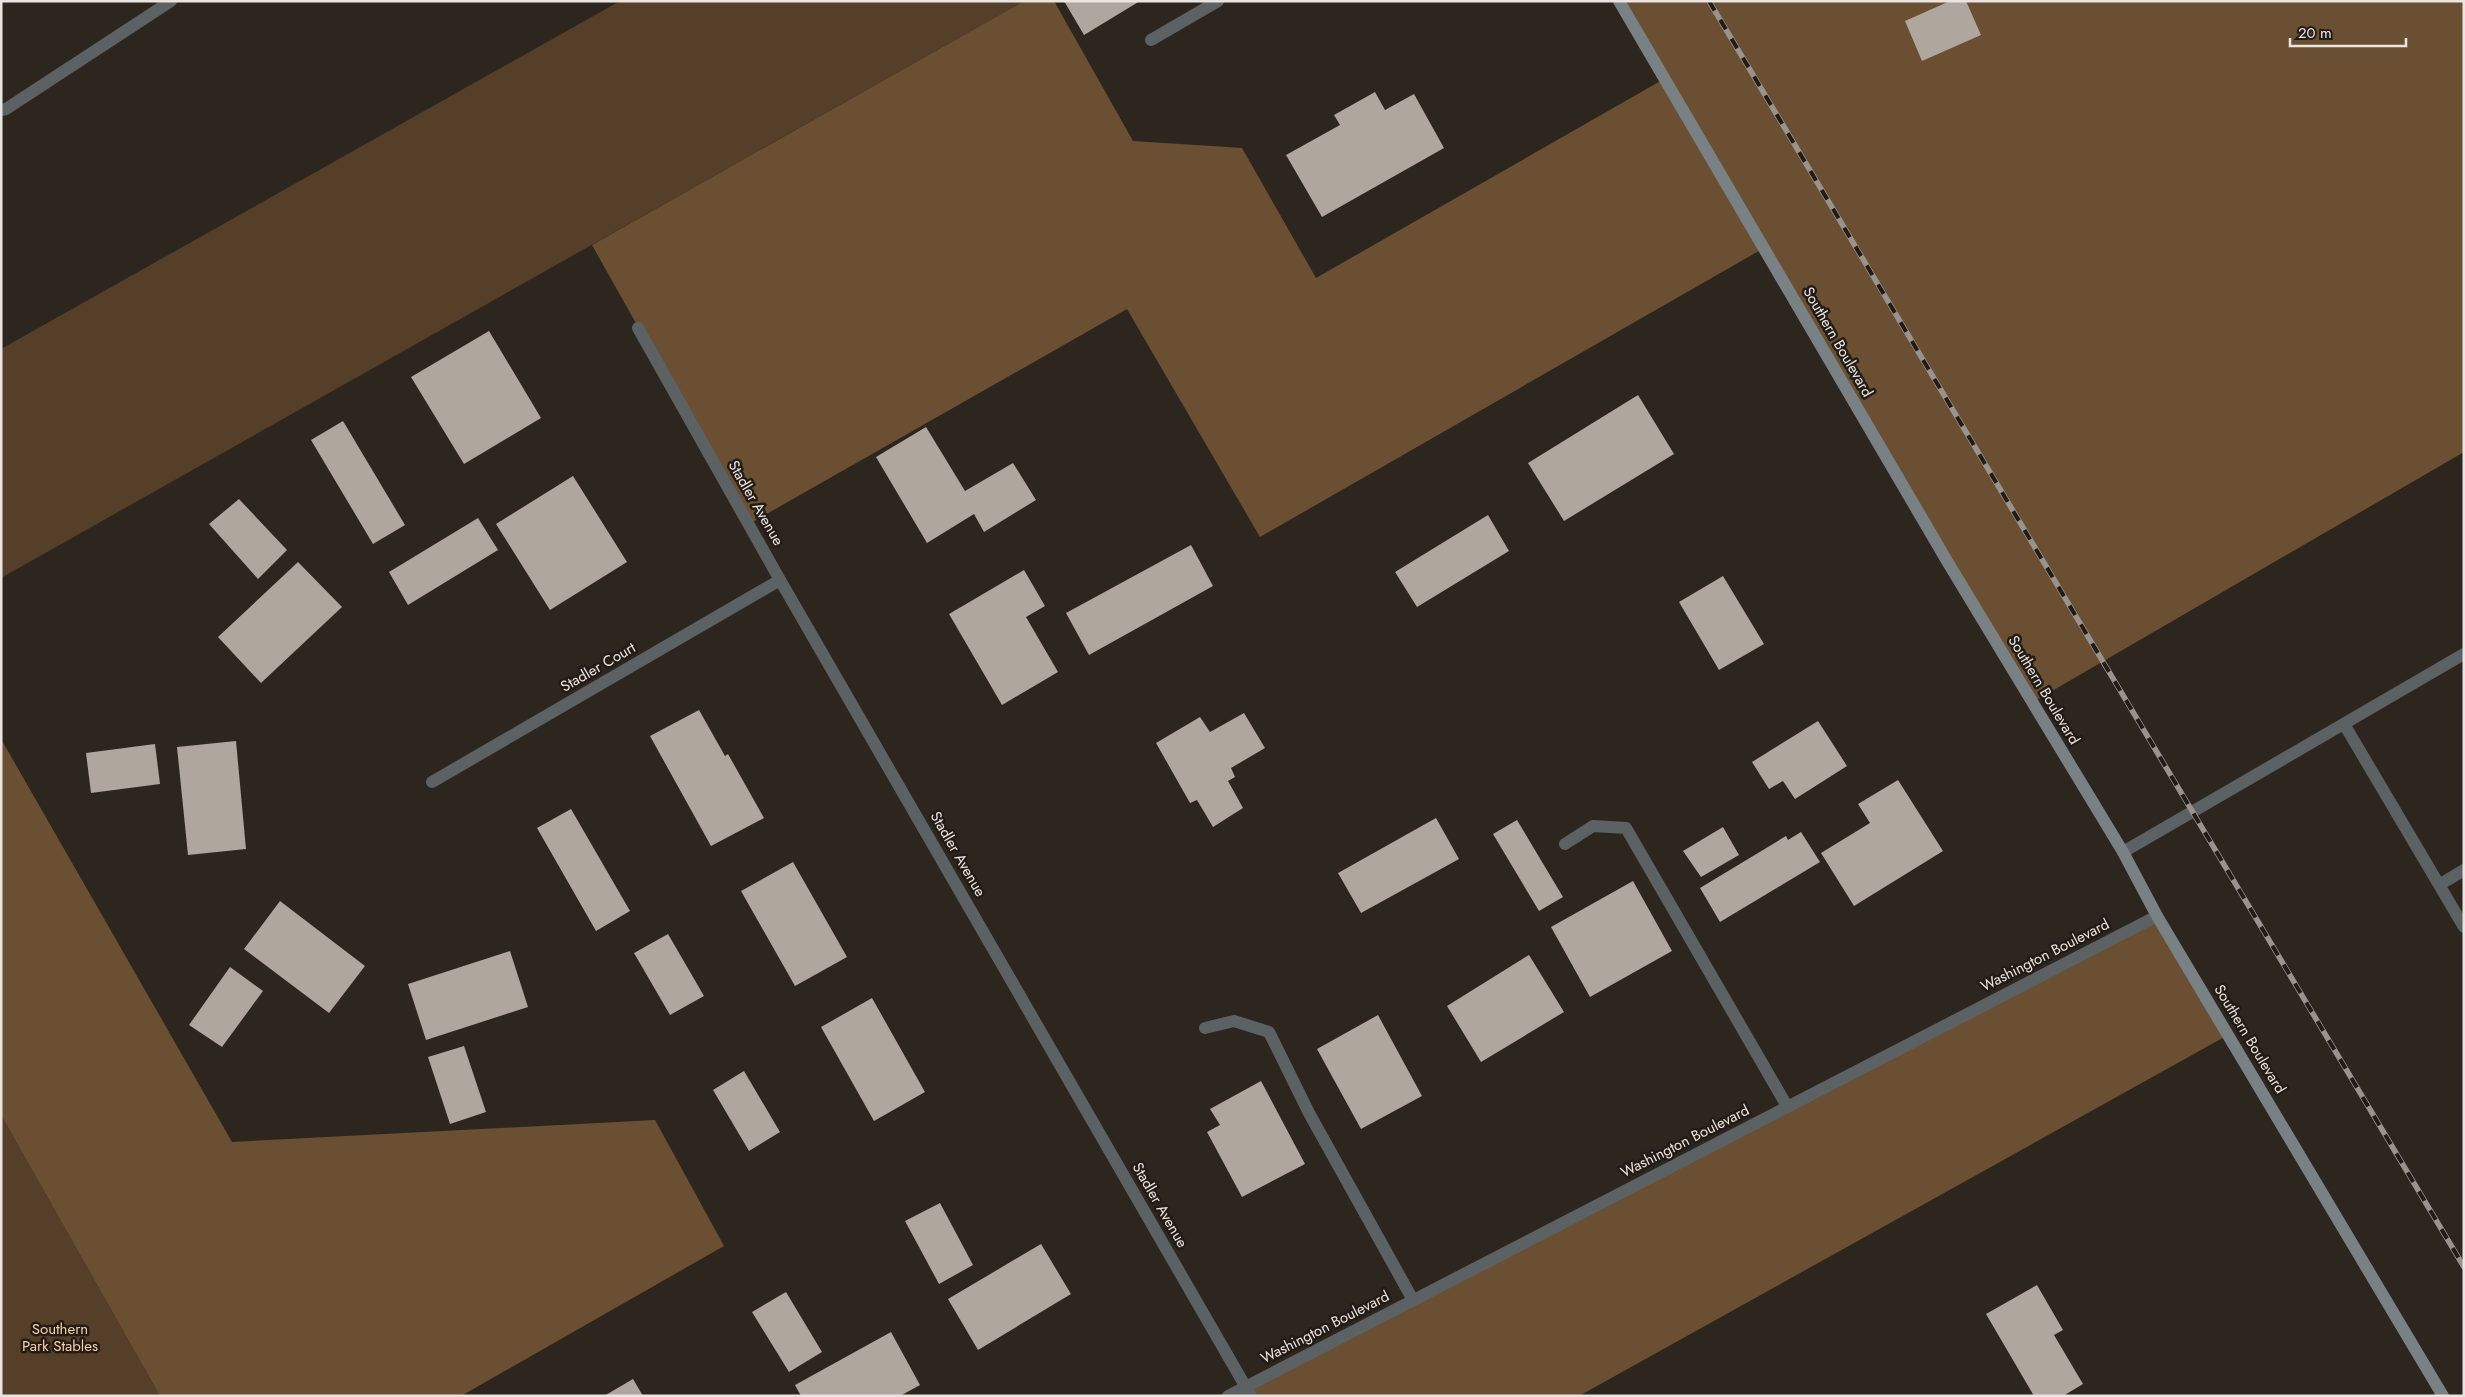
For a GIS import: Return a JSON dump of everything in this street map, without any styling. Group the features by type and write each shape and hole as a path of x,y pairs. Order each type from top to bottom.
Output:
{"street":[{"path":"1,110 6,109 171,1"},
{"path":"1151,40 1218,1"},
{"name":"Southern Boulevard","path":"1619,1 1942,552 2123,852 2157,916 2443,1396"},
{"name":"Stadler Avenue","path":"638,328 780,580 1249,1391"},
{"name":"Stadler Court","path":"432,782 780,580"},
{"path":"2123,852 2464,654"},
{"path":"2344,724 2464,928"},
{"path":"1565,844 1593,826 1626,828 1787,1106"},
{"path":"2439,885 2464,870"},
{"name":"Washington Boulevard","path":"1228,1396 1249,1391 1413,1300 2157,916"},
{"path":"1204,1028 1234,1021 1268,1032 1309,1113 1413,1300"}],"green space":[{"path":"620,1 1024,1 1,578 1,349"},
{"name":"Southern Park Stables","path":"1,1115 160,1396 1,1396"}],"shaded area":[{"path":"1024,1 1054,1 1133,141 1242,148 1316,278 1664,79 1619,1 2464,1 2464,452 2033,702 1764,248 1260,537 1127,309 749,524 592,245"},
{"path":"1,739 232,1142 655,1120 724,1246 461,1396 160,1396 1,1115"},
{"path":"2157,916 2228,1035 1579,1396 1251,1396 1246,1386"}],"building":[{"path":"1064,1 1140,1 1084,35"},
{"path":"1950,1 1966,1 1981,35 1922,61 1905,21"},
{"path":"1375,92 1385,110 1414,94 1444,148 1322,217 1286,155 1340,125 1334,115"},
{"path":"489,331 541,418 464,464 411,377"},
{"path":"1638,395 1674,454 1564,521 1528,463"},
{"path":"343,421 405,525 373,544 311,440"},
{"path":"926,427 965,491 1013,463 1036,500 984,532 974,514 927,543 876,457"},
{"path":"573,476 627,562 550,610 496,524"},
{"path":"239,499 287,550 258,579 209,524"},
{"path":"1488,515 1509,551 1417,607 1395,572"},
{"path":"478,518 498,550 408,605 389,572"},
{"path":"1191,545 1213,586 1089,655 1066,613"},
{"path":"298,562 342,607 261,683 218,637"},
{"path":"1024,570 1045,606 1026,617 1058,672 1002,705 949,614"},
{"path":"1723,576 1764,644 1719,670 1679,602"},
{"path":"699,710 725,756 728,754 764,818 711,846 650,736"},
{"path":"1244,713 1265,748 1231,768 1235,777 1228,781 1243,808 1213,827 1197,800 1190,803 1156,743 1200,717 1210,732"},
{"path":"1818,721 1847,766 1795,799 1783,781 1769,789 1752,762"},
{"path":"236,741 246,849 188,855 177,747"},
{"path":"155,744 160,784 91,793 86,753"},
{"path":"1898,780 1943,851 1854,906 1821,853 1870,823 1858,804"},
{"path":"571,809 630,911 596,931 537,828"},
{"path":"1436,818 1459,859 1361,913 1338,873"},
{"path":"1517,820 1563,897 1539,911 1493,834"},
{"path":"1723,827 1739,855 1701,877 1683,851"},
{"path":"1801,832 1820,862 1720,922 1700,888 1786,836 1788,840"},
{"path":"793,862 847,957 795,986 741,891"},
{"path":"1633,881 1672,951 1590,997 1551,927"},
{"path":"280,901 365,966 329,1013 244,949"},
{"path":"668,934 704,996 670,1015 634,953"},
{"path":"510,951 528,1007 426,1040 408,984"},
{"path":"1529,955 1564,1012 1481,1062 1447,1006"},
{"path":"230,967 263,991 222,1047 189,1025"},
{"path":"872,998 925,1092 874,1121 821,1027"},
{"path":"1378,1015 1422,1096 1361,1129 1317,1049"},
{"path":"464,1046 486,1112 450,1124 428,1057"},
{"path":"744,1071 780,1132 749,1151 713,1090"},
{"path":"1261,1081 1305,1164 1242,1197 1207,1132 1220,1125 1210,1109"},
{"path":"940,1203 973,1265 939,1284 905,1221"},
{"path":"1041,1244 1071,1294 978,1350 948,1299"},
{"path":"2037,1285 2063,1330 2054,1335 2083,1384 2063,1396 2034,1396 1986,1314"},
{"path":"786,1292 822,1352 789,1372 752,1312"},
{"path":"891,1332 920,1385 900,1396 801,1396 795,1385"},
{"path":"633,1379 643,1396 604,1396"}],"railway":[{"path":"1709,1 2464,1267"}]}
